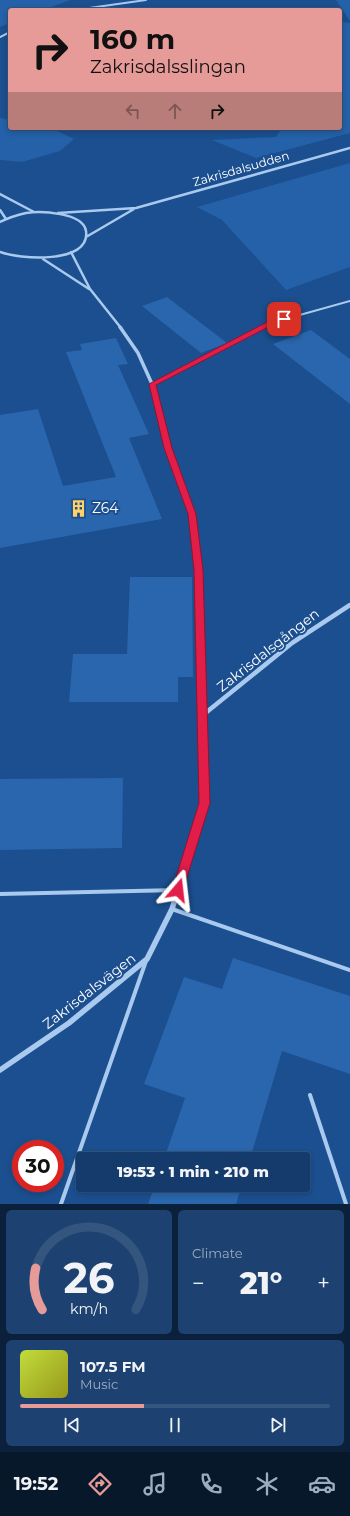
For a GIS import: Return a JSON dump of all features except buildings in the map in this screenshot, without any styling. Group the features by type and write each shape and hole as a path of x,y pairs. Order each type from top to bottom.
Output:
{"street":[{"path":"89,8 146,0"},
{"name":"Zakrisdalsudden","path":"58,213 136,208 350,148"},
{"path":"0,194 35,212"},
{"name":"Zakrisdalsudden","path":"71,252 81,245 86,237 136,208"},
{"path":"0,210 6,219"},
{"path":"0,222 6,219 35,212 58,213 81,222 86,229 86,237"},
{"path":"0,252 16,258 43,259 71,252"},
{"name":"Zakrisdalsvägen","path":"0,1070 69,1023 147,959 172,909 205,803 199,570 192,514 168,448 152,384 138,353 128,337 90,289 71,252"},
{"path":"43,259 90,289"},
{"name":"Zakrisdalsgången","path":"202,715 291,644 329,617 350,605"}],"lane":[{"path":"152,384 271,323 350,301"},
{"path":"0,894 178,890"},
{"path":"172,909 350,970"},
{"path":"60,1204 78,1149 121,1035 147,959"},
{"path":"310,1095 346,1204"}],"shaded area":[{"path":"0,0 71,0 48,8 8,8 8,24 0,27"},
{"path":"336,0 350,0 350,21 342,8"},
{"path":"342,22 350,23 350,133 256,158 212,140 276,137 281,130 342,130"},
{"path":"0,118 8,120 8,130 55,130 74,139 60,151 22,162 0,160"},
{"path":"350,163 350,267 286,290 222,220 197,207"}],"place":[{"name":"Z64","path":"79,508"}],"route":[{"path":"178,890 205,803 199,570 192,513 168,448 160,410 152,384 271,323 284,319"}]}
